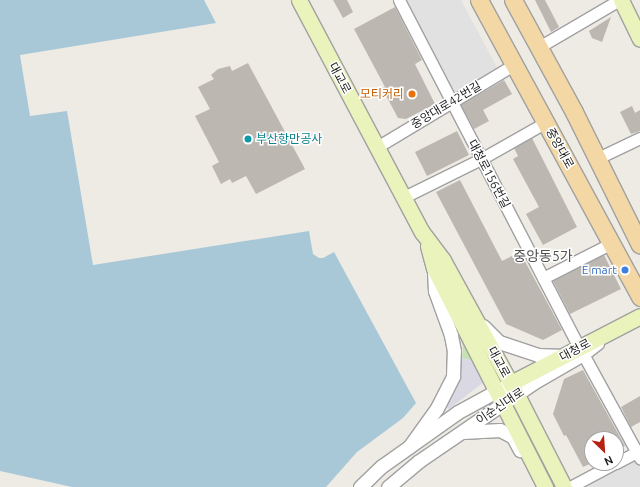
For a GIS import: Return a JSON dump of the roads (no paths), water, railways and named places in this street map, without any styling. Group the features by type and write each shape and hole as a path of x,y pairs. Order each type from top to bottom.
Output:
{"main road":[{"name":"대교로","path":"299,0 427,241 443,260 514,389 564,487"},
{"name":"중앙대로","path":"480,0 640,297"},
{"path":"513,0 598,158 640,245"},
{"path":"620,0 640,39"},
{"name":"대교로","path":"427,241 434,268 543,484"},
{"name":"대청로","path":"514,389 564,356 581,351 614,329 640,316"}],"street":[{"path":"290,0 316,33"},
{"name":"대청로156번길","path":"398,0 581,351 639,453"},
{"path":"539,47 620,0"},
{"name":"중앙대로42번길","path":"377,146 515,64"},
{"path":"404,197 481,159 546,122"},
{"path":"598,158 640,138"},
{"path":"543,278 612,243"},
{"path":"409,447 437,408 453,376 454,351 452,335 435,291 434,268"},
{"path":"473,314 499,342 538,355 564,356"},
{"name":"이순신대로","path":"360,487 382,466 458,412 495,391 514,389 581,351"},
{"name":"이순신대로","path":"388,487 419,461 502,405 514,389"},
{"path":"461,432 500,430 512,437 529,466 543,484"},
{"path":"624,460 639,453"},
{"path":"570,487 601,471"}],"water":[{"path":"0,0 204,0 216,23 20,55 30,116 67,111 93,265 309,231 313,254 319,258 323,258 334,252 416,403 403,418 357,452 326,487 72,487 0,471"}],"place":[{"name":"모티커리","path":"412,94"},
{"name":"부산항만공사","path":"248,139"},
{"name":"E mart","path":"625,270"}],"district":[{"name":"중앙동5가","path":"543,256"}]}
